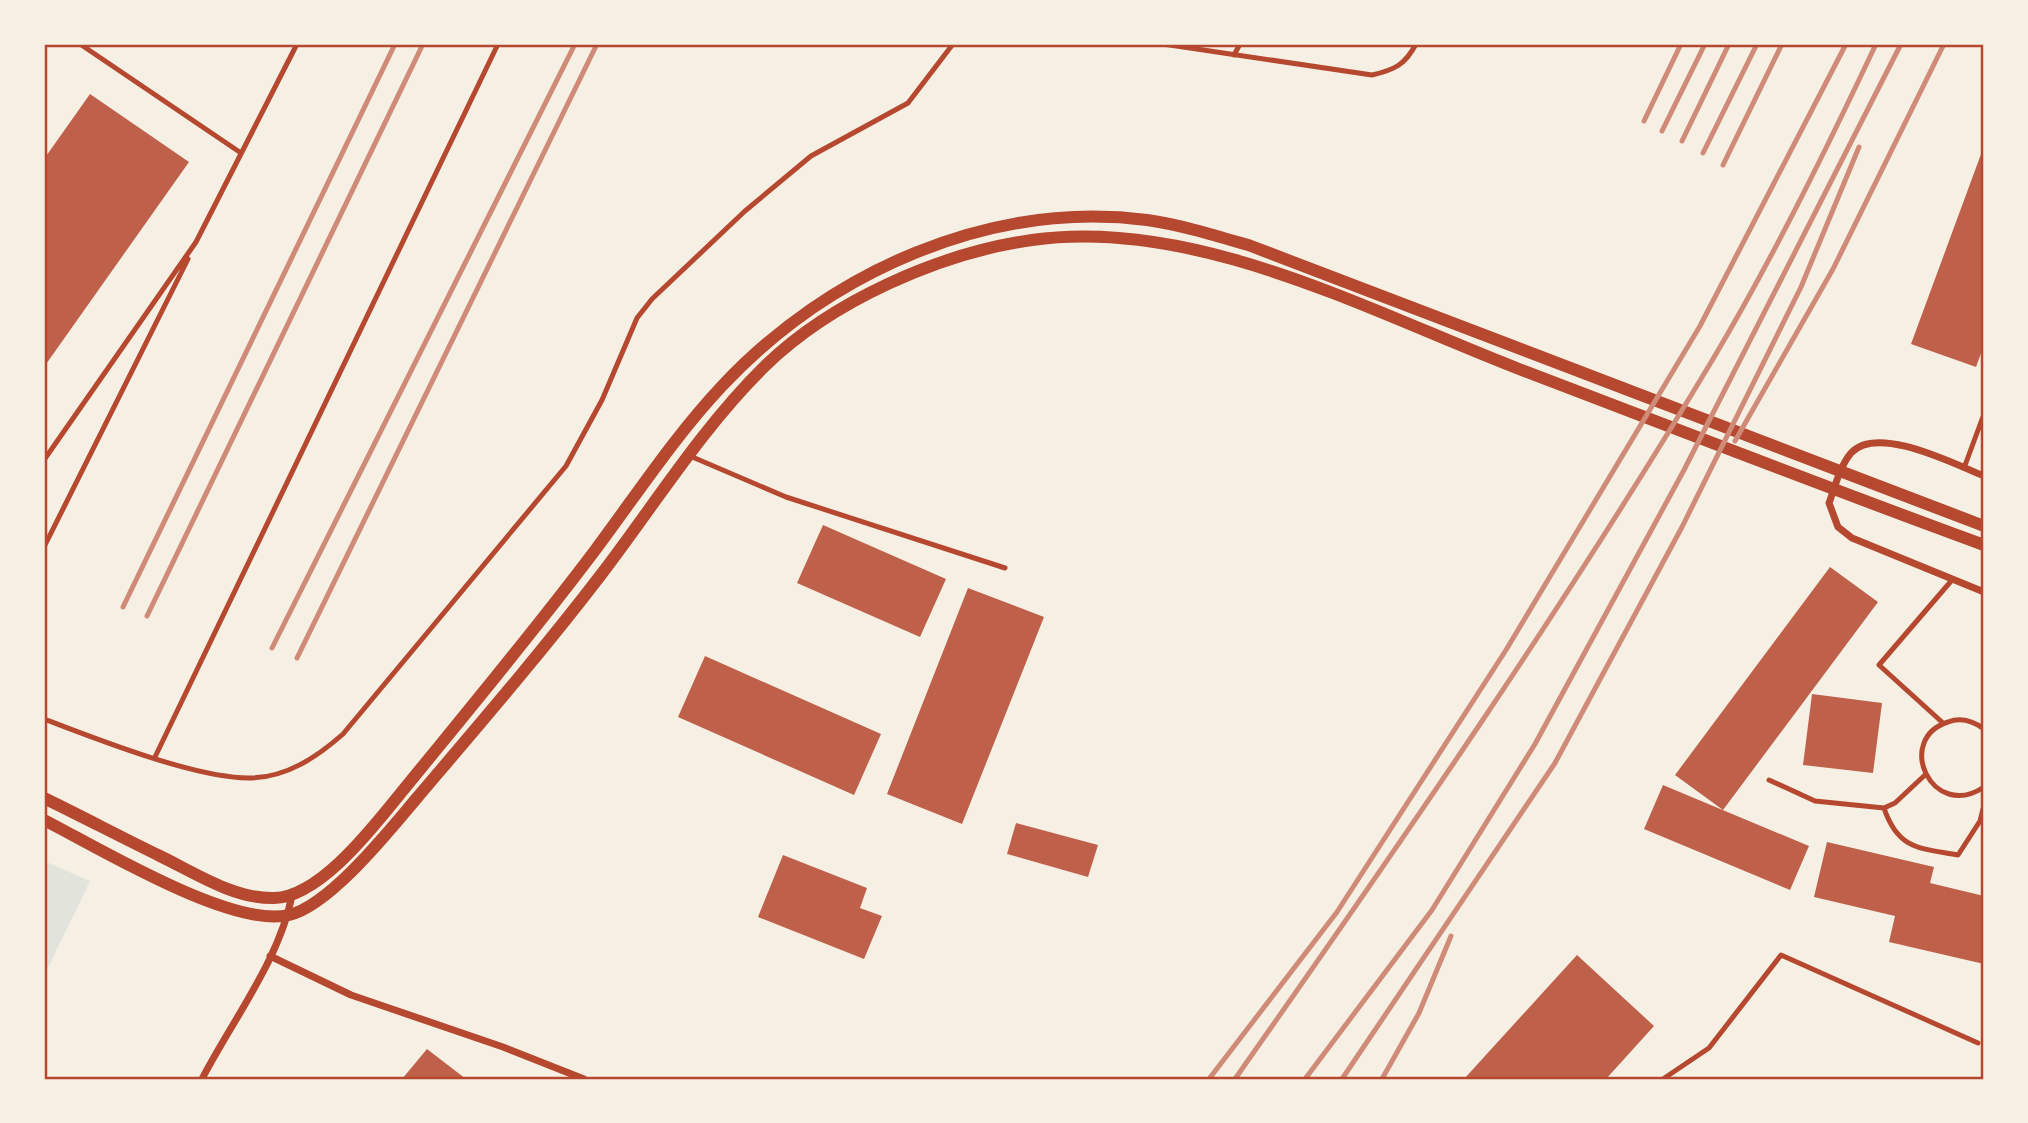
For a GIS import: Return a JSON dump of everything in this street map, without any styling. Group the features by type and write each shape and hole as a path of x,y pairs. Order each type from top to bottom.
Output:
{"street":[{"path":"44,798 234,890 275,898 292,895 323,875 373,828 570,582 674,444 721,387 790,323 838,291 932,245 1032,222 1085,217 1148,220 1251,246 1472,328 1850,477 1984,526"},
{"path":"44,820 197,897 253,915 288,916 311,905 383,838 546,645 734,400 767,364 800,337 892,282 939,263 992,247 1034,240 1086,236 1145,240 1200,250 1309,286 1843,494 1984,544"},
{"path":"1984,476 1907,446 1884,442 1864,444 1853,450 1845,460 1829,502 1838,527 1852,538 1984,592"},
{"path":"202,1079 270,956 288,916 292,895"},
{"path":"270,956 351,995 503,1047 584,1079"}],"lane":[{"path":"80,44 242,153"},
{"path":"44,547 297,44"},
{"path":"155,757 498,44"},
{"path":"44,719 155,757 223,775 250,778 297,767 322,753 344,734 566,466 602,400 637,318 652,299 745,211 811,156 908,103 953,44"},
{"path":"1163,44 1372,75 1396,70 1416,44"},
{"path":"1234,55 1240,44"},
{"path":"44,460 196,242"},
{"path":"1964,468 1984,414"},
{"path":"690,456 786,497 1005,568"},
{"path":"1943,723 1879,665 1952,580"},
{"path":"1984,729 1966,720 1943,723 1926,740 1922,763 1926,774 1942,792 1966,795 1984,787"},
{"path":"1769,780 1815,801 1884,808 1895,803 1926,774"},
{"path":"1884,808 1898,836 1909,846 1958,855 1980,821 1984,805"},
{"path":"1663,1079 1709,1048 1781,955 1978,1043"}],"shaded area":[{"path":"44,861 90,881 44,976"}],"building":[{"path":"90,94 189,162 44,367 44,159"},
{"path":"1984,146 1984,345 1976,367 1911,344"},
{"path":"823,525 946,579 920,637 797,583"},
{"path":"1830,567 1878,602 1723,810 1675,775"},
{"path":"968,588 1044,617 962,824 887,794"},
{"path":"705,656 881,734 854,795 678,717"},
{"path":"1812,694 1882,703 1873,773 1803,765"},
{"path":"1663,785 1809,846 1790,890 1644,829"},
{"path":"1016,823 1098,845 1088,877 1007,854"},
{"path":"1827,842 1934,867 1930,883 1984,896 1984,964 1889,942 1895,916 1814,897"},
{"path":"783,855 867,888 860,908 882,916 864,959 758,917"},
{"path":"1577,955 1654,1026 1606,1079 1464,1079"},
{"path":"427,1049 466,1079 402,1079"}],"railway":[{"path":"123,607 395,44"},
{"path":"147,616 423,44"},
{"path":"272,648 575,44"},
{"path":"297,658 597,44"},
{"path":"1644,121 1681,44"},
{"path":"1662,131 1705,44"},
{"path":"1682,141 1729,44"},
{"path":"1703,153 1757,44"},
{"path":"1723,165 1782,44"},
{"path":"1209,1079 1337,912 1506,650 1700,326 1846,44"},
{"path":"1235,1079 1480,724 1657,451 1713,359 1778,243 1876,44"},
{"path":"1305,1079 1432,910 1535,744 1684,470 1901,44"},
{"path":"1735,441 1833,269 1944,44"},
{"path":"1342,1079 1555,763 1682,527 1801,287 1859,147"},
{"path":"1382,1079 1419,1013 1451,936"}]}
